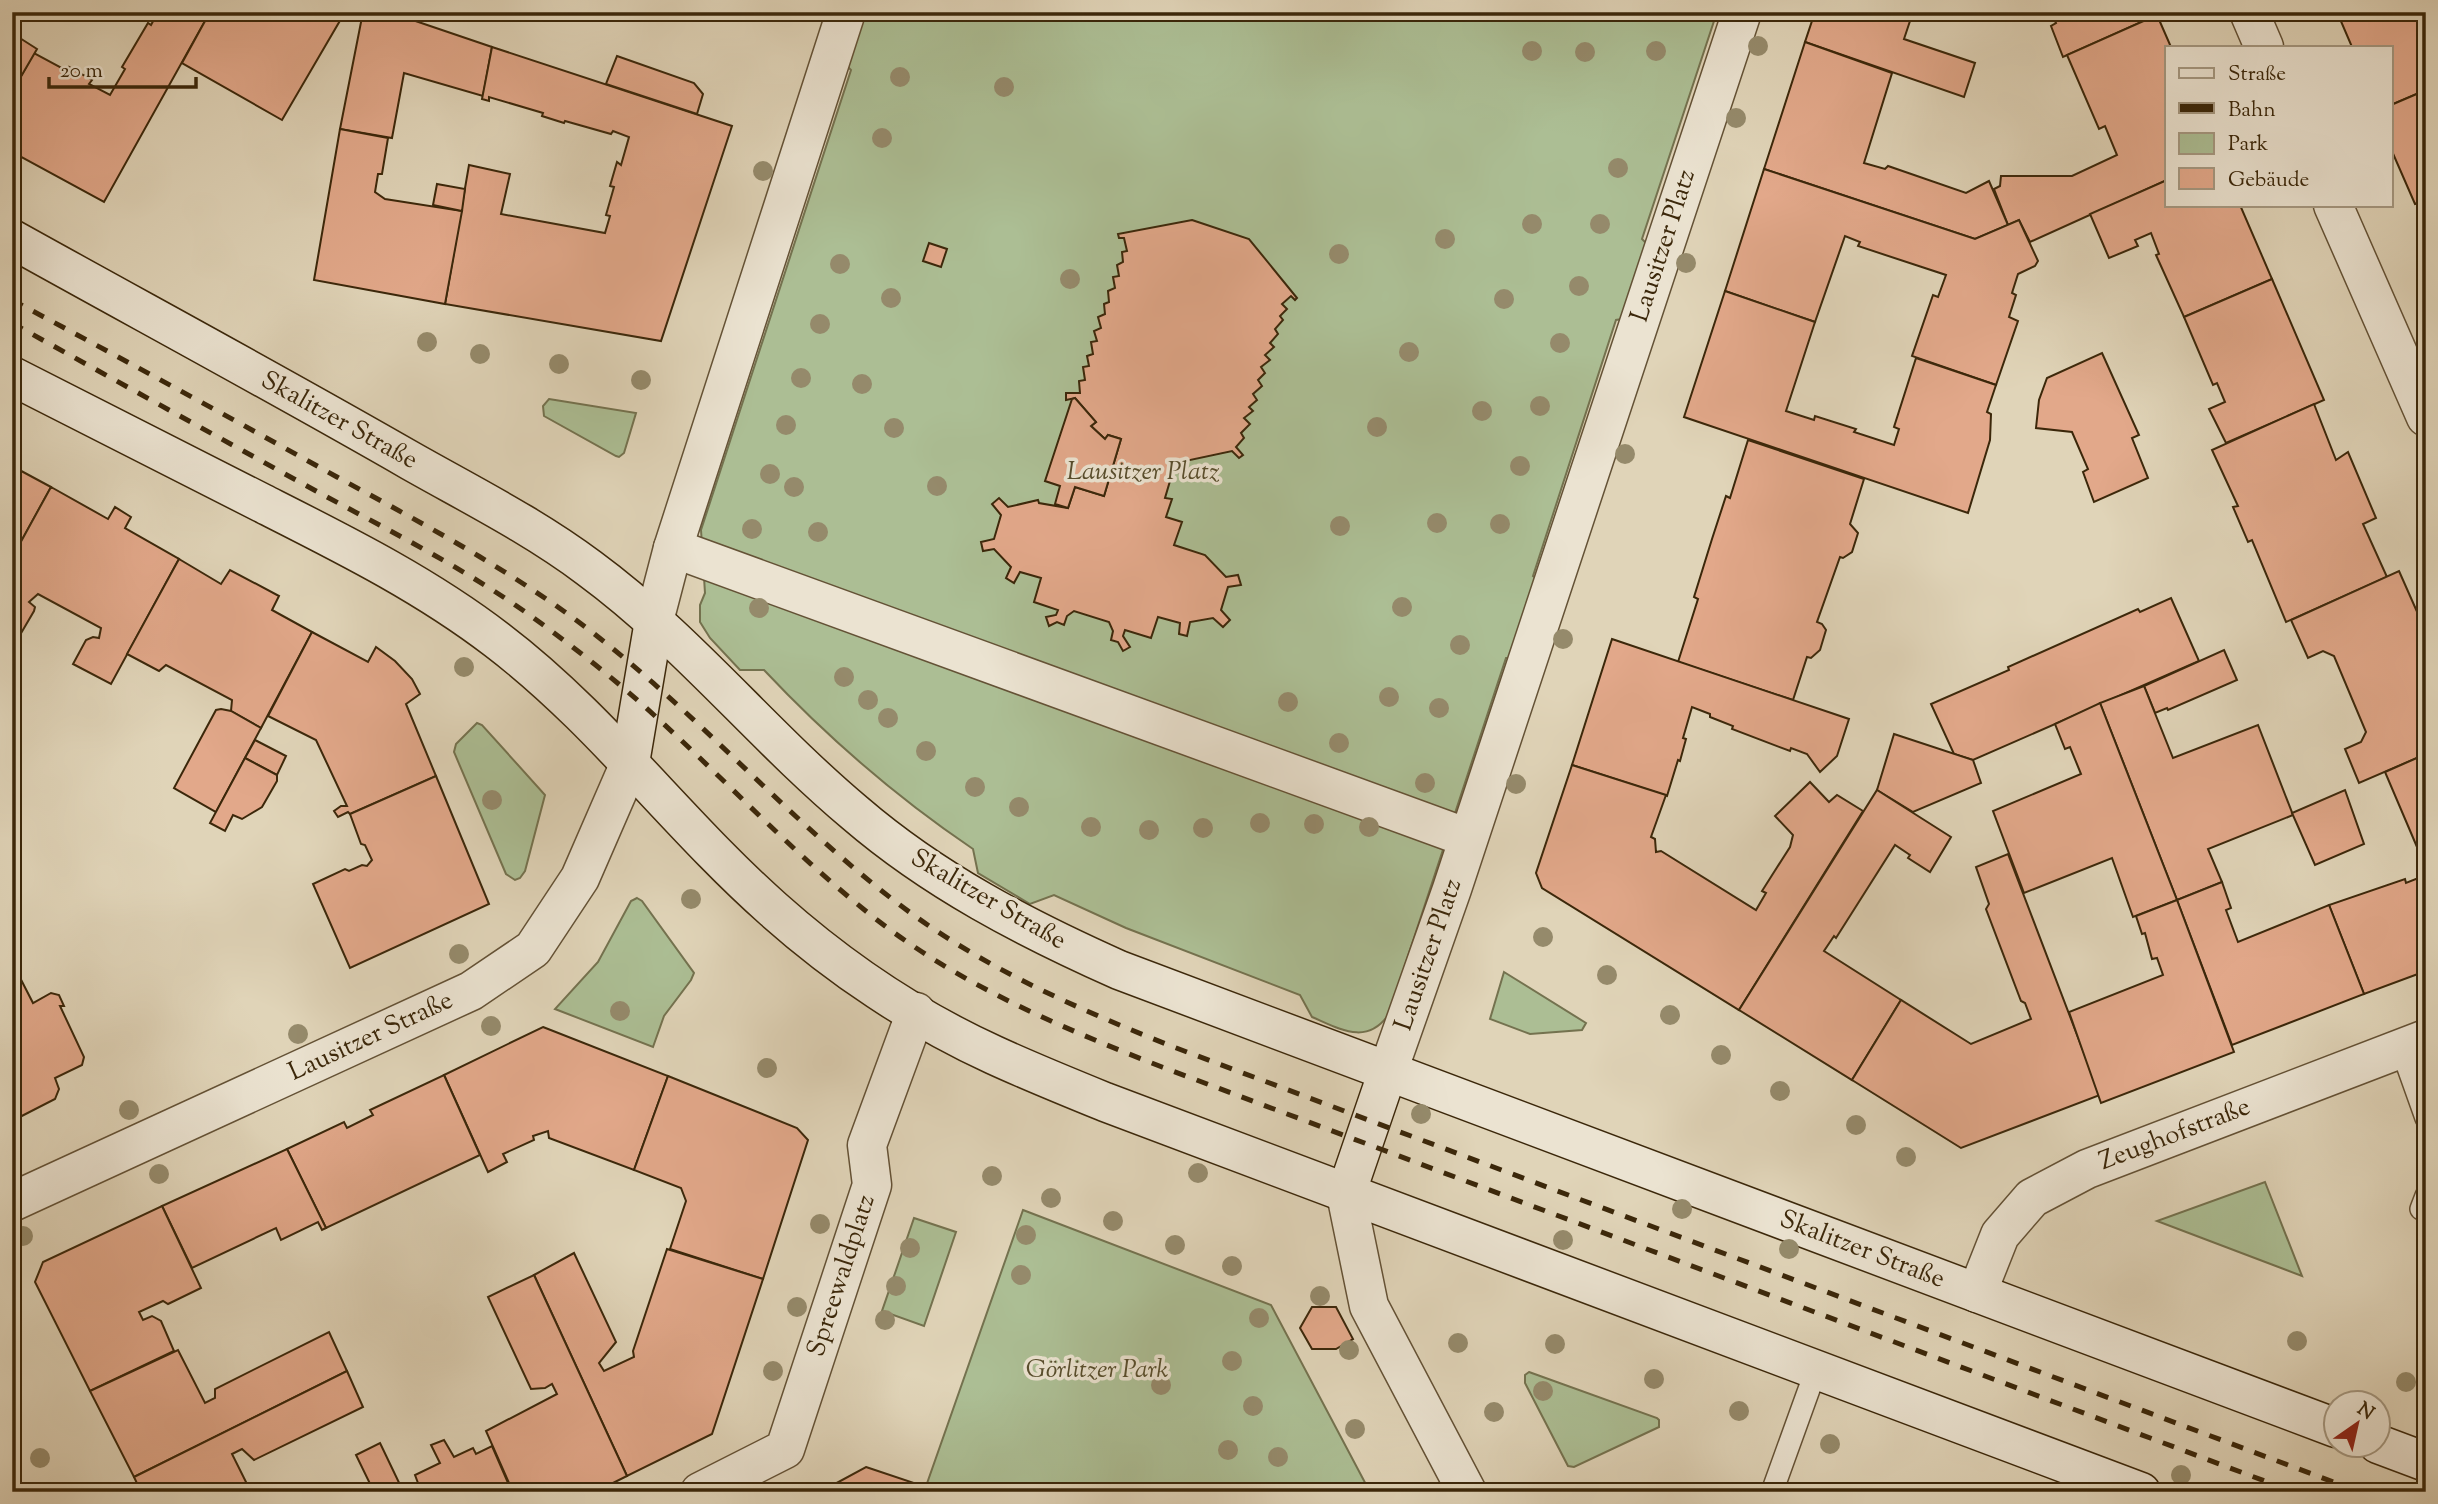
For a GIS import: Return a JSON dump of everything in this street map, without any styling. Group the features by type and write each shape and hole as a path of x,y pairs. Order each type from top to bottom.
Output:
{"main road":[{"path":"630,763 654,621 673,548 846,12"},
{"name":"Lausitzer Platz","path":"1388,1071 1742,12"},
{"path":"2249,12 2264,46"},
{"path":"2333,206 2426,417"},
{"name":"Skalitzer Straße","path":"12,239 531,528 592,569 654,621 712,675 790,755 848,807 891,842 963,892 1023,926 1119,970 2322,1423"},
{"path":"12,376 360,553 419,587 493,637 567,697 715,853 774,910 851,970 958,1037 1038,1075 1346,1194 2141,1492"},
{"path":"673,548 1468,838"},
{"name":"Lausitzer Straße","path":"12,1202 471,991 533,950 580,878 630,763"},
{"name":"Spreewaldplatz","path":"700,1492 785,1449 872,1185 867,1144 916,1013"},
{"name":"Zeughofstraße","path":"1977,1293 2000,1235 2032,1198 2087,1169 2413,1044"},
{"path":"1388,1071 1346,1194 1369,1306 1467,1492"},
{"path":"2392,1449 2426,1462"}],"lane":[{"path":"2413,1044 2426,1118"},
{"path":"1772,1492 1816,1370"}],"green space":[{"name":"Lausitzer Platz","path":"861,12 1717,12 1642,239 1647,244 1622,319 1616,320 1533,576 1536,578 1510,658 1506,658 1389,1014 1372,1030 1343,1030 1312,1017 1300,995 1126,928 1054,895 1030,904 978,873 973,849 917,809 864,765 764,670 740,670 710,638 700,622 700,605 705,593 701,530 851,70 845,64"},
{"path":"549,399 636,413 624,453 616,456 544,416 543,406"},
{"path":"477,723 482,725 545,795 525,871 515,880 506,874 454,752 456,744"},
{"path":"637,898 642,901 694,973 664,1016 653,1047 555,1009 598,962 631,901"},
{"path":"1504,972 1586,1023 1582,1030 1530,1034 1490,1019"},
{"path":"2265,1182 2302,1276 2157,1221"},
{"name":"Görlitzer Park","path":"1023,1210 1271,1305 1370,1492 924,1492"},
{"path":"914,1218 956,1232 924,1326 882,1311"},
{"path":"1529,1372 1657,1418 1659,1427 1574,1467 1568,1466 1525,1383 1525,1375"}],"building":[{"path":"158,12 210,12 104,202 12,152 12,92 34,53 67,71 69,67 92,80 89,84 110,95 125,69 122,67 148,23 151,25"},
{"path":"210,12 349,12 345,20 341,19 282,120 182,63"},
{"path":"363,12 389,12 492,47 483,96 404,73 392,138 340,129"},
{"path":"1815,12 1913,12 1904,39 1975,63 1964,97 1805,42"},
{"path":"2051,12 2156,12 2157,15 2063,57 2051,26 2056,23"},
{"path":"2337,12 2426,12 2426,90 2392,105 2392,46 2352,46"},
{"path":"2157,15 2171,46 2165,46 2165,181 2030,242 2019,220 2008,225 1994,189 2000,186 2001,176 2072,176 2117,155 2105,126 2099,129 2067,55"},
{"path":"12,33 37,49 12,92"},
{"path":"1805,42 1892,73 1864,163 1885,169 1888,166 1966,193 1989,181 2008,225 1975,239 1764,169"},
{"path":"492,47 732,126 661,341 445,304 469,165 510,174 501,214 605,233 610,216 606,215 614,187 610,186 617,162 621,165 629,137 613,131 611,134 565,121 564,123 542,116 543,113 489,97 489,101 482,99"},
{"path":"617,56 694,83 703,94 697,114 606,84"},
{"path":"2426,90 2426,216 2419,203 2415,204 2392,151 2392,105"},
{"path":"340,129 388,138 382,174 378,174 375,192 385,199 462,211 445,304 314,280"},
{"path":"1764,169 1975,239 2019,220 2038,261 2035,266 2018,274 2012,293 2016,295 2009,317 2018,321 1996,385 1912,356 1933,295 1938,297 1946,275 1858,246 1860,242 1845,236 1815,322 1725,291"},
{"path":"2165,181 2165,206 2240,206 2272,279 2184,317 2156,255 2159,254 2151,233 2135,240 2138,246 2109,258 2090,214"},
{"path":"437,184 465,189 462,211 433,205"},
{"path":"1192,220 1249,239 1297,298 1295,300 1291,296 1282,304 1287,309 1280,316 1283,320 1275,329 1278,334 1270,343 1274,347 1265,355 1270,360 1261,367 1265,373 1258,380 1262,386 1253,394 1257,400 1249,407 1253,411 1244,418 1250,424 1241,433 1244,438 1236,447 1243,455 1239,458 1232,451 1185,461 1181,473 1173,471 1165,498 1172,499 1166,517 1182,522 1174,545 1205,555 1226,577 1238,575 1241,585 1228,587 1221,610 1230,620 1223,627 1213,618 1190,622 1187,636 1179,634 1180,623 1158,617 1151,638 1125,630 1123,636 1130,647 1123,651 1118,642 1111,640 1113,631 1109,622 1074,611 1067,616 1064,625 1057,622 1049,626 1046,617 1056,615 1058,610 1034,602 1041,578 1020,572 1014,583 1006,578 1011,567 994,549 983,551 981,542 994,539 1001,515 992,504 999,498 1008,507 1038,500 1039,503 1068,508 1075,487 1104,496 1121,439 1108,435 1105,439 1091,426 1096,422 1075,398 1066,400 1066,393 1080,393 1079,381 1085,380 1083,367 1089,366 1087,356 1093,354 1091,342 1097,341 1094,331 1101,328 1098,317 1105,314 1104,304 1109,302 1108,291 1115,288 1113,277 1119,276 1117,265 1123,262 1122,252 1127,251 1124,238 1119,238 1118,234"},
{"path":"929,243 947,249 941,267 923,261"},
{"path":"2272,279 2324,400 2226,443 2209,409 2225,402 2217,383 2213,385 2184,317"},
{"path":"1725,291 1815,322 1786,411 1814,420 1815,416 1894,445 1899,429 1894,427 1916,358 1996,385 1987,412 1991,414 1990,440 1968,513 1684,417"},
{"path":"2102,353 2139,435 2132,438 2148,478 2094,502 2083,472 2088,469 2072,432 2036,428 2039,400 2047,378"},
{"path":"1075,398 1096,422 1091,426 1105,439 1108,435 1121,439 1104,496 1075,487 1068,508 1055,504 1060,486 1045,481 1072,399"},
{"path":"2314,404 2336,460 2348,452 2376,518 2363,524 2387,577 2286,622 2252,540 2248,542 2233,507 2238,506 2212,450"},
{"path":"1748,440 1864,479 1850,524 1858,533 1852,552 1840,557 1817,622 1826,630 1820,650 1811,658 1807,657 1793,700 1678,662 1698,599 1694,597 1712,539 1726,496 1730,498"},
{"path":"12,466 51,487 12,558"},
{"path":"51,487 108,519 115,507 131,517 125,528 179,559 111,684 73,664 86,640 99,638 101,628 38,594 29,602 35,607 34,611 20,635 12,631 12,558"},
{"path":"179,559 221,584 230,570 279,596 272,610 312,632 261,728 231,711 232,700 166,665 159,671 127,654"},
{"path":"2399,571 2426,632 2426,754 2359,783 2345,749 2361,742 2366,732 2334,656 2323,651 2308,658 2291,620"},
{"path":"2171,598 2199,661 1973,760 1954,754 1931,704 2138,609 2140,612"},
{"path":"312,632 368,662 376,647 395,661 412,679 420,694 406,704 436,776 338,817 334,811 341,806 347,806 316,740 268,716"},
{"path":"1612,639 1849,719 1837,756 1820,772 1807,754 1791,748 1790,751 1732,729 1733,726 1692,707 1680,761 1678,760 1667,796 1572,765"},
{"path":"2224,650 2237,680 2155,713 2144,686"},
{"path":"2144,686 2173,758 2258,725 2293,815 2208,849 2222,882 2177,900 2100,703"},
{"path":"2100,703 2177,900 2133,917 2112,858 2024,893 1993,811 2081,774 2070,747 2065,749 2055,724"},
{"path":"216,710 231,711 261,728 216,812 174,788"},
{"path":"1894,734 1973,760 1981,783 1913,812 1877,790"},
{"path":"255,740 286,756 277,775 245,758"},
{"path":"2426,754 2426,856 2422,846 2417,847 2385,772"},
{"path":"245,758 277,775 277,781 262,807 242,819 233,815 225,831 210,823"},
{"path":"1572,765 1666,795 1651,837 1655,839 1656,852 1661,851 1756,910 1766,893 1762,891 1790,847 1793,835 1775,816 1810,782 1829,802 1837,795 1863,811 1739,1010 1542,888 1536,873"},
{"path":"436,776 489,904 350,968 313,884 345,869 349,871 362,865 367,866 372,860 365,845 361,844 350,814"},
{"path":"1877,790 1951,837 1930,872 1908,858 1910,855 1895,845 1836,938 1834,936 1824,951 1901,1000 1852,1080 1739,1010"},
{"path":"2345,790 2364,844 2315,865 2292,813"},
{"path":"2008,854 2100,1095 1961,1148 1852,1080 1901,1000 1971,1044 2031,1019 2025,1003 2021,1001 1986,909 1989,904 1976,867"},
{"path":"2426,875 2426,971 2364,994 2329,905 2405,879 2406,883"},
{"path":"2222,882 2231,908 2226,910 2238,942 2329,905 2364,994 2232,1045 2177,900"},
{"path":"2177,900 2234,1052 2101,1103 2069,1012 2163,975 2157,958 2152,959 2145,933 2142,934 2136,916"},
{"path":"12,962 33,1003 51,993 59,995 64,1006 60,1006 84,1057 82,1065 55,1078 59,1089 55,1099 12,1121"},
{"path":"543,1027 668,1076 634,1170 549,1138 548,1131 533,1136 534,1140 503,1154 507,1162 488,1172 444,1075"},
{"path":"444,1075 480,1155 326,1228 287,1149 344,1122 347,1128 373,1115 370,1110"},
{"path":"668,1076 797,1128 808,1140 763,1279 670,1249 686,1201 681,1188 634,1170"},
{"path":"287,1149 326,1228 322,1230 318,1222 281,1240 276,1228 192,1268 162,1206"},
{"path":"162,1206 201,1288 168,1304 163,1301 139,1312 143,1320 152,1316 161,1321 174,1351 90,1391 35,1282 43,1262"},
{"path":"667,1249 763,1279 712,1434 627,1476 534,1275 574,1253 616,1342 599,1363 604,1371 634,1357 633,1351"},
{"path":"534,1275 627,1476 595,1492 513,1492 486,1431 557,1394 552,1384 545,1388 531,1389 488,1297"},
{"path":"1312,1307 1336,1307 1353,1339 1336,1349 1312,1349 1300,1328"},
{"path":"329,1332 347,1371 134,1477 90,1391 178,1350 205,1403 215,1398 215,1389"},
{"path":"347,1371 363,1407 254,1460 242,1449 232,1454 251,1492 141,1492 134,1477"},
{"path":"444,1440 454,1457 473,1448 476,1454 492,1446 512,1492 403,1492 418,1483 415,1475 440,1463 431,1445"},
{"path":"380,1443 403,1492 374,1492 356,1455"},
{"path":"866,1467 926,1487 924,1492 820,1492"}],"railway":[{"path":"12,300 428,527 548,600 619,653 817,836 900,905 964,948 1031,985 1171,1046 2360,1492"},
{"path":"12,323 425,550 505,598 625,690 854,902 917,949 1019,1006 1162,1067 2294,1492"}]}
